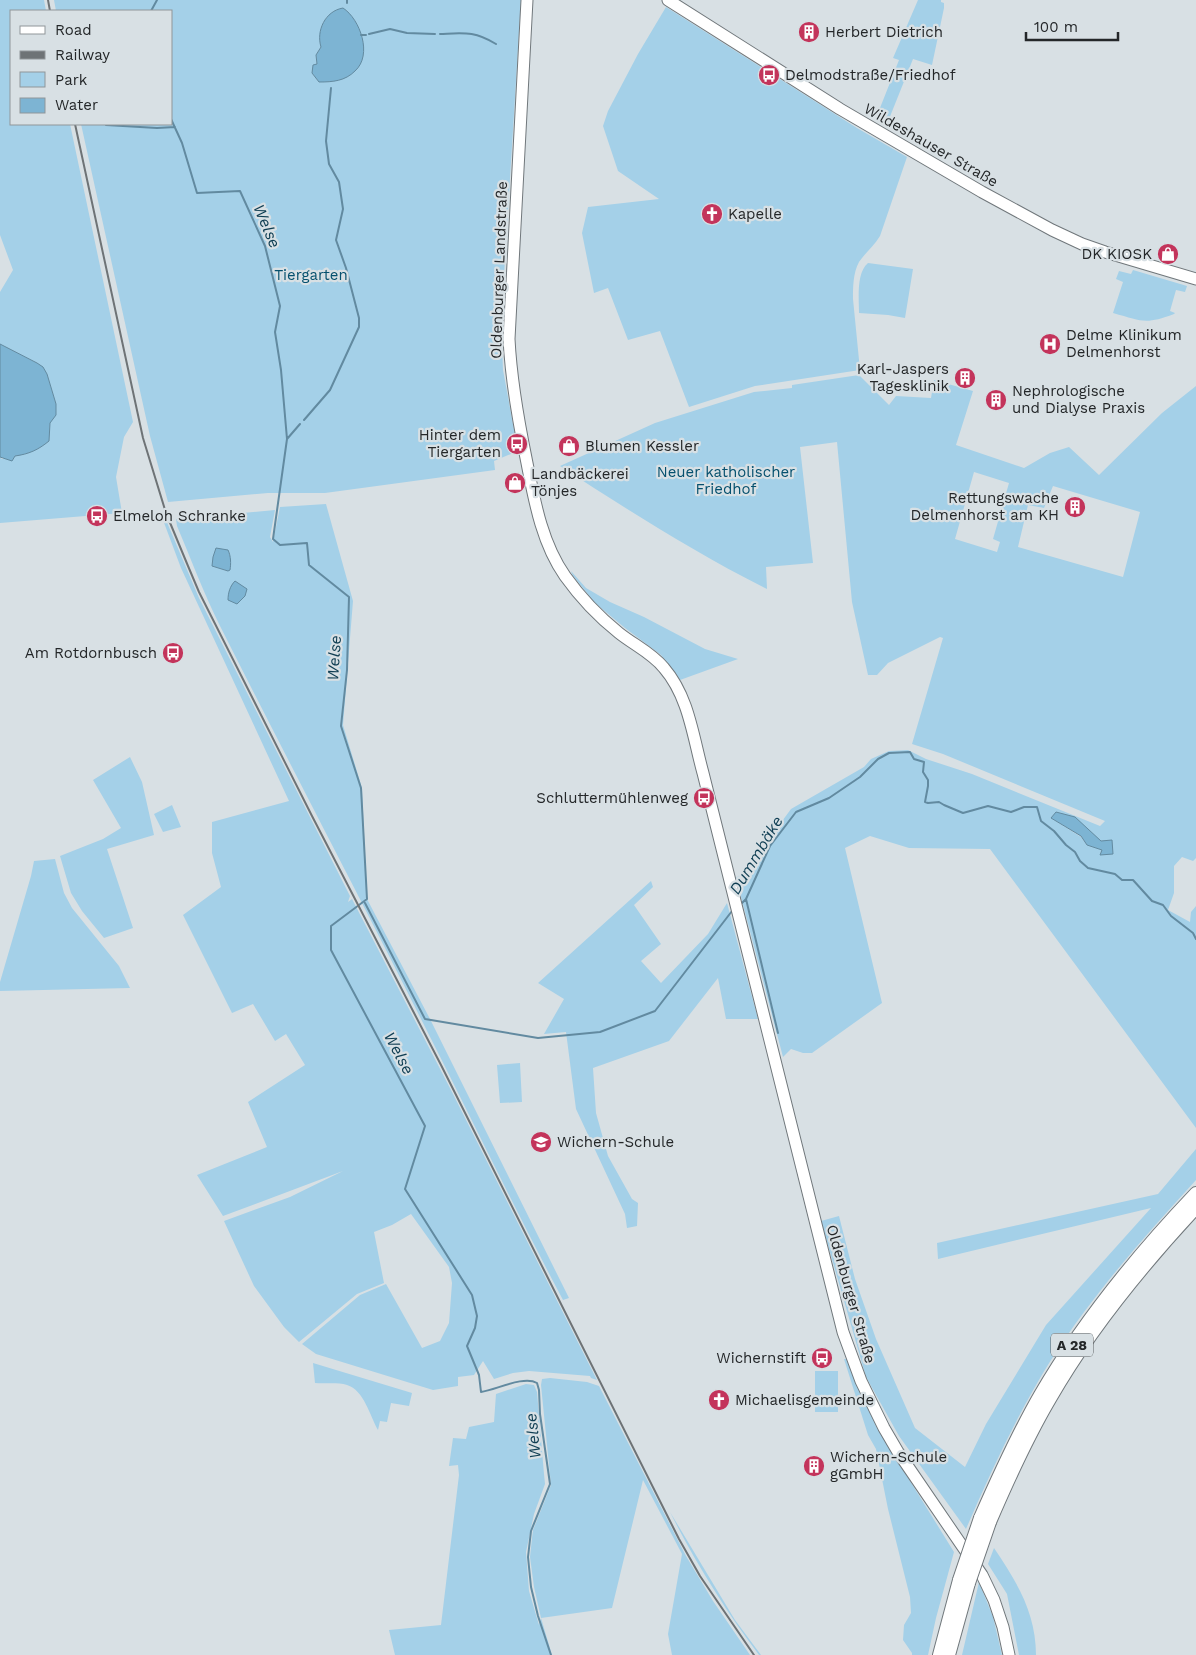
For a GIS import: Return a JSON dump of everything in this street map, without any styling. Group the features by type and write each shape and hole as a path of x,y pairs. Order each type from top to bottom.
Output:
{"highway":[{"name":"A 28","path":"939,1655 1002,1467 1028,1418 1068,1350 1123,1275 1161,1230 1196,1193"},
{"name":"A 28","path":"985,1520 1050,1398 1068,1369 1117,1300 1163,1244 1196,1208"},
{"name":"A 28","path":"949,1655 964,1582"}],"main road":[{"name":"Oldenburger Landstraße","path":"527,0 509,339 514,393 535,502 551,553 572,586 618,632 653,656 664,667 680,693 688,714 736,904"},
{"name":"Wildeshauser Straße","path":"668,0 840,109 982,192 1052,230 1105,252 1196,279"},
{"name":"Oldenburger Straße","path":"736,904 841,1323 861,1381 898,1452 982,1575 994,1600 1003,1627 1008,1655"}],"green space":[{"path":"0,0 44,0 46,10 10,10 10,125 70,125 133,422 124,437 116,477 122,513 0,523 0,457 2,459 27,453 49,441 50,423 56,404 47,374 37,363 0,344 0,292 13,270 0,235"},
{"name":"Tiergarten","path":"54,0 521,0 501,324 503,370 518,451 494,461 495,470 325,493 268,493 168,502 150,436 81,125 172,125 172,10 56,10","holes":["337,10 346,10 355,21 333,82 319,82 312,73 317,64 316,55 321,47 321,27 326,18"]},
{"path":"918,0 941,0 944,3 932,65 913,59 887,124 876,118 899,60 893,58"},
{"path":"666,7 857,128 907,157 880,236 859,262 854,275 853,299 860,370 755,386 689,407 660,331 628,340 608,288 594,293 582,233 588,207 659,199 618,171 603,126 608,111 638,54"},
{"path":"868,263 913,269 905,318 859,313 860,280 864,267"},
{"path":"1133,270 1187,286 1185,292 1176,290 1170,311 1174,314 1156,320 1144,321 1113,313 1123,282 1116,279 1119,271 1131,274"},
{"name":"Neuer katholischer Friedhof","path":"859,375 889,405 896,396 931,398 934,380 973,391 956,445 1024,468 1050,453 1069,447 1099,475 1162,413 1196,386 1196,858 1193,861 1182,857 1174,866 1174,893 1168,910 1190,922 1191,912 1196,906 1196,1128 990,849 909,848 870,836 845,848 882,1003 812,1053 803,1053 791,1049 783,1057 736,878 746,870 791,809 864,767 871,759 889,751 908,750 926,759 972,774 1100,826 1105,821 943,754 912,744 943,638 940,637 888,663 877,675 868,675 852,602 837,442 800,447 813,563 766,567 767,589 688,546 560,466 655,423 754,392 792,388 792,385","holes":["974,472 1009,483 993,539 1000,542 997,552 955,539","1053,486 1140,512 1123,577 1018,547 1028,505 1044,508","1051,818 1091,832 1113,854 1100,854 1102,850 1087,845 1081,837"]},
{"path":"326,504 353,601 343,725 362,788 367,899 430,1019 569,1298 563,1300 544,1265 438,1052 208,602 177,526 176,519 275,510 270,537 273,542 280,507","holes":["216,549 230,554 230,566 227,571 213,566"]},
{"path":"163,520 166,520 199,598 350,896 348,902 352,899 451,1090 597,1380 590,1376 529,1371 513,1373 494,1379 483,1361 474,1375 458,1377 458,1386 433,1390 316,1354 302,1344 360,1295 386,1284 422,1348 440,1341 449,1323 452,1283 449,1267 411,1214 392,1225 374,1232 384,1283 357,1294 299,1342 284,1327 254,1286 224,1221 290,1197 343,1171 223,1216 197,1175 267,1147 248,1102 305,1065 286,1034 275,1041 253,1004 232,1013 183,915 221,887 212,853 212,822 289,801 181,568"},
{"path":"571,571 586,588 610,602 644,617 705,649 738,659 680,680 661,655 595,603"},
{"path":"130,757 142,782 154,835 107,849 133,928 104,938 82,911 71,893 60,856 103,839 121,828 93,780"},
{"path":"172,805 181,827 163,832 154,814"},
{"path":"55,859 64,893 72,908 119,966 130,988 0,991 0,982 34,861"},
{"path":"651,881 653,887 634,905 661,944 641,961 661,983 708,934 727,903 758,1019 726,1019 718,978 669,1041 593,1068 596,1113 608,1156 632,1199 638,1203 637,1226 627,1228 625,1214 576,1109 566,1032 544,1034 564,999 538,983"},
{"path":"520,1063 522,1102 500,1103 497,1065"},
{"path":"1196,1149 1196,1180 1102,1289 1051,1360 1027,1401 966,1529 899,1436 866,1377 821,1221 839,1216 855,1279 876,1339 915,1428 965,1467 986,1424 1046,1325 1151,1208 938,1259 937,1243 1158,1194"},
{"path":"844,1359 848,1359 876,1426 954,1552 928,1655 912,1655 903,1640 904,1625 911,1613 910,1597 888,1509 876,1449 868,1435"},
{"path":"313,1363 412,1393 409,1406 391,1403 387,1422 380,1421 378,1430 366,1404 353,1388 340,1384 315,1383"},
{"path":"815,1371 838,1371 838,1412 815,1412"},
{"path":"550,1378 587,1382 599,1386 686,1556 713,1601 750,1655 672,1655 668,1634 682,1554 643,1480 612,1608 541,1618 530,1557 533,1530 551,1485 541,1385 542,1379"},
{"path":"526,1384 534,1385 537,1392 545,1484 534,1514 526,1552 529,1591 539,1625 541,1618 552,1655 395,1655 389,1630 441,1625 459,1475 458,1465 449,1466 453,1438 466,1439 469,1427 494,1422 496,1394"},
{"path":"670,1512 735,1620 761,1655 746,1638 722,1603"},
{"path":"994,1548 1024,1598 1033,1625 1036,1655 1019,1655 1007,1594 988,1564"},
{"path":"979,1582 993,1617 1002,1655 962,1655"}],"water":[{"path":"343,8 355,20 359,29 364,47 363,56 355,71 347,77 334,81 319,82 312,73 313,65 317,64 316,55 321,47 321,28 331,13"},
{"path":"0,344 43,367 56,404 56,415 50,423 49,441 33,451 15,456 12,461 0,457"},
{"path":"216,548 228,550 231,560 230,570 212,566"},
{"path":"235,581 247,589 245,596 237,604 228,600 228,595"},
{"path":"1056,812 1075,817 1101,841 1112,840 1113,854 1100,855 1102,850 1087,845 1081,836 1051,818"}],"waterway":[{"name":"Welse","path":"152,10 157,0"},
{"path":"369,34 390,29 407,33 435,34"},
{"path":"440,34 475,35 496,44"},
{"path":"361,35 366,35"},
{"name":"Welse","path":"304,420 330,390 359,327 359,318 346,268 336,240 343,209 339,182 329,164 326,141 331,88"},
{"name":"Dummbäke","path":"172,121 182,143 197,193 240,191 265,246 280,306 275,332 281,370 287,439 273,539 280,545 307,543 309,565 349,597 347,670 341,726 361,788 367,899 331,926 331,950 425,1126 405,1189 472,1295 477,1316 475,1328 467,1346 479,1375 481,1392 518,1382 531,1381 537,1383 550,1484 531,1531 528,1557 531,1587 551,1655"},
{"name":"Welse","path":"106,125 157,128 175,127"},
{"name":"Welse","path":"287,439 300,424"},
{"name":"Dummbäke","path":"740,905 746,899 770,846 796,812 829,798 860,777 878,759 889,753 910,752 914,759 924,762 923,772 928,780 925,802 939,802 963,813 988,806 1011,812 1024,807 1037,807 1041,821 1054,831 1088,868 1115,874 1122,880 1133,880 1152,901 1163,905 1171,916 1193,933 1196,939"},
{"path":"746,899 778,1033"},
{"name":"Dummbäke","path":"365,903 425,1019 538,1038 600,1032 655,1011 732,911"}],"railway":[{"path":"48,0 50,10"},
{"path":"75,125 143,438 166,513 199,592 441,1065 679,1539 700,1576 754,1655"}],"place":[{"name":"Herbert Dietrich","path":"809,32"},
{"name":"Delmodstraße/Friedhof","path":"769,75"},
{"name":"Kapelle","path":"712,214"},
{"name":"DK KIOSK","path":"1168,254"},
{"name":"Delme Klinikum Delmenhorst","path":"1050,344"},
{"name":"Karl-Jaspers Tagesklinik","path":"965,378"},
{"name":"Nephrologische und Dialyse Praxis","path":"996,400"},
{"name":"Hinter dem Tiergarten","path":"517,444"},
{"name":"Blumen Kessler","path":"569,446"},
{"name":"Landbäckerei Tönjes","path":"515,483"},
{"name":"Rettungswache Delmenhorst am KH","path":"1075,507"},
{"name":"Elmeloh Schranke","path":"97,516"},
{"name":"Am Rotdornbusch","path":"173,653"},
{"name":"Schluttermühlenweg","path":"704,798"},
{"name":"Wichern-Schule","path":"541,1142"},
{"name":"Wichernstift","path":"822,1358"},
{"name":"Michaelisgemeinde","path":"719,1400"},
{"name":"Wichern-Schule gGmbH","path":"814,1466"}]}
